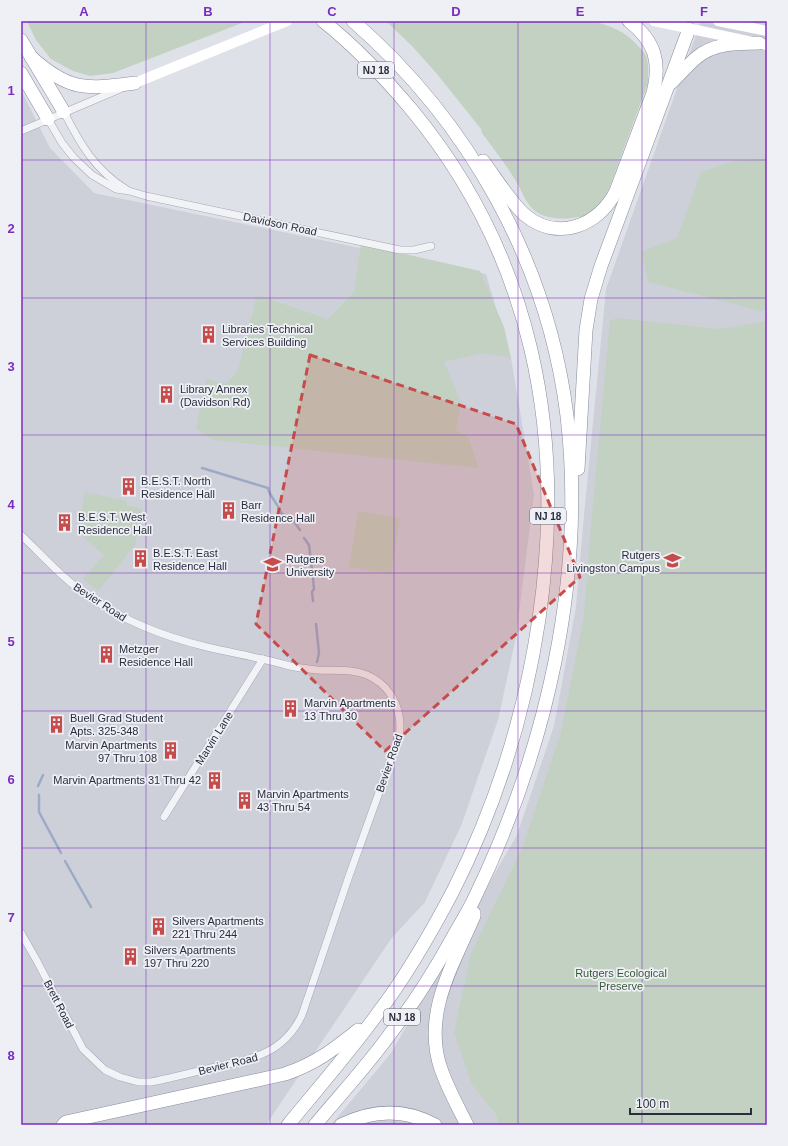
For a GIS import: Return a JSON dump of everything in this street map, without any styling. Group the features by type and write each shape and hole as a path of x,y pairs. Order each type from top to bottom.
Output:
{"highway":[{"name":"NJ 18","path":"288,1125 378,1014 419,952 454,890 490,810 512,744 530,673 542,601 548,529 548,470 541,398 529,340 516,298 492,237 473,200 454,168 424,124 389,83 358,52 323,21"},
{"name":"NJ 18","path":"315,1125 392,1033 433,973 475,899 508,824 523,783 543,712 553,669 561,626 568,568 571,522 571,466 566,414 559,370 540,300 514,233 496,196 468,151 443,115 410,76 377,41 353,21"},
{"path":"468,151 481,158 519,209 539,224 551,228 568,228 581,225 597,217 606,208 616,191 653,93 656,79 656,60 650,44 637,27 629,21"},
{"path":"571,522 578,494 584,359 586,330 591,299 601,266 691,25"},
{"path":"21,40 64,112"},
{"path":"668,85 696,57 711,49 738,43 763,44"},
{"path":"31,57 59,79 72,84 90,87 135,83"},
{"path":"21,73 48,119"},
{"path":"467,1125 440,1066 436,1047 435,1023 436,1012 443,989 474,916 475,899"},
{"path":"63,1125 66,1122 269,1078 302,1068 320,1059 378,1014"},
{"path":"341,1125 376,1113 390,1112 413,1116 435,1125"}],"main road":[{"path":"654,21 691,25 763,44"},
{"path":"718,21 767,32"},
{"path":"135,83 285,22"}],"street":[{"path":"21,131 135,83"},
{"name":"Davidson Road","path":"64,112 80,142 89,155 108,178 129,191"},
{"name":"Davidson Road","path":"48,119 74,158 92,175 116,189 400,250 414,250 432,246"},
{"name":"Bevier Road","path":"21,535 71,584 122,618 145,628 207,647 303,668 357,672 370,676 384,686 398,708 400,722 399,737 356,855 302,1014 291,1033 281,1044 261,1056 250,1060 151,1082 129,1080 105,1070"},
{"name":"Marvin Lane","path":"164,817 263,659"},
{"name":"Brett Road","path":"21,933 82,1049 105,1070"}],"highlighted area":[{"path":"310,355 516,424 580,577 385,751 256,624"}],"shaded area":[{"name":"Rutgers Ecological Preserve","path":"701,21 767,21 767,1125 331,1125 391,1053 517,835 554,726 576,607 606,289"},
{"name":"Rutgers University","path":"21,90 50,148 94,193 486,274 511,358 534,494 516,637 498,720 461,826 425,902 391,939 266,1125 21,1125"}],"green space":[{"path":"27,21 247,21 113,73 90,76 73,71 51,59 36,40"},
{"path":"386,21 590,21 617,29 628,36 646,56 648,66 648,83 607,194 599,205 588,214 569,218 547,217 535,211 528,204 517,182 482,133 481,129 437,74 413,47"},
{"path":"767,159 767,309 761,311 648,282 641,252 677,238 701,172 733,161"},
{"path":"361,244 480,271 504,327 511,358 483,353 444,362 461,402 456,430 469,438 478,468 213,440 196,429 206,379 226,384 238,370 257,295 328,319 354,292"},
{"name":"Rutgers Ecological Preserve","path":"617,318 720,329 767,321 767,1125 500,1125 495,1113 472,1085 454,1033 471,953 523,846 561,732 584,615 610,321"},
{"path":"85,492 127,501 127,505 143,509 135,545 98,591 83,579 104,555 77,531"},
{"path":"358,511 400,518 391,574 349,567"}],"waterway":[{"path":"202,468 268,488 281,513 293,520 300,530"},
{"path":"304,538 309,545 314,589 312,592 313,601"},
{"path":"316,624 319,653 317,662"},
{"path":"38,786 43,775"},
{"path":"39,795 39,812 61,853"},
{"path":"65,861 91,907"}],"place":[{"name":"Libraries Technical Services Building","path":"209,335"},
{"name":"Library Annex (Davidson Rd)","path":"167,395"},
{"name":"B.E.S.T. North Residence Hall","path":"128,487"},
{"name":"Barr Residence Hall","path":"228,511"},
{"name":"B.E.S.T. West Residence Hall","path":"65,523"},
{"name":"B.E.S.T. East Residence Hall","path":"140,559"},
{"name":"Rutgers Livingston Campus","path":"673,561"},
{"name":"Rutgers University","path":"273,565"},
{"name":"Metzger Residence Hall","path":"106,655"},
{"name":"Marvin Apartments 13 Thru 30","path":"291,709"},
{"name":"Buell Grad Student Apts. 325-348","path":"57,724"},
{"name":"Marvin Apartments 97 Thru 108","path":"170,751"},
{"name":"Marvin Apartments 31 Thru 42","path":"214,780"},
{"name":"Marvin Apartments 43 Thru 54","path":"244,800"},
{"name":"Silvers Apartments 221 Thru 244","path":"159,927"},
{"name":"Silvers Apartments 197 Thru 220","path":"131,956"}]}
